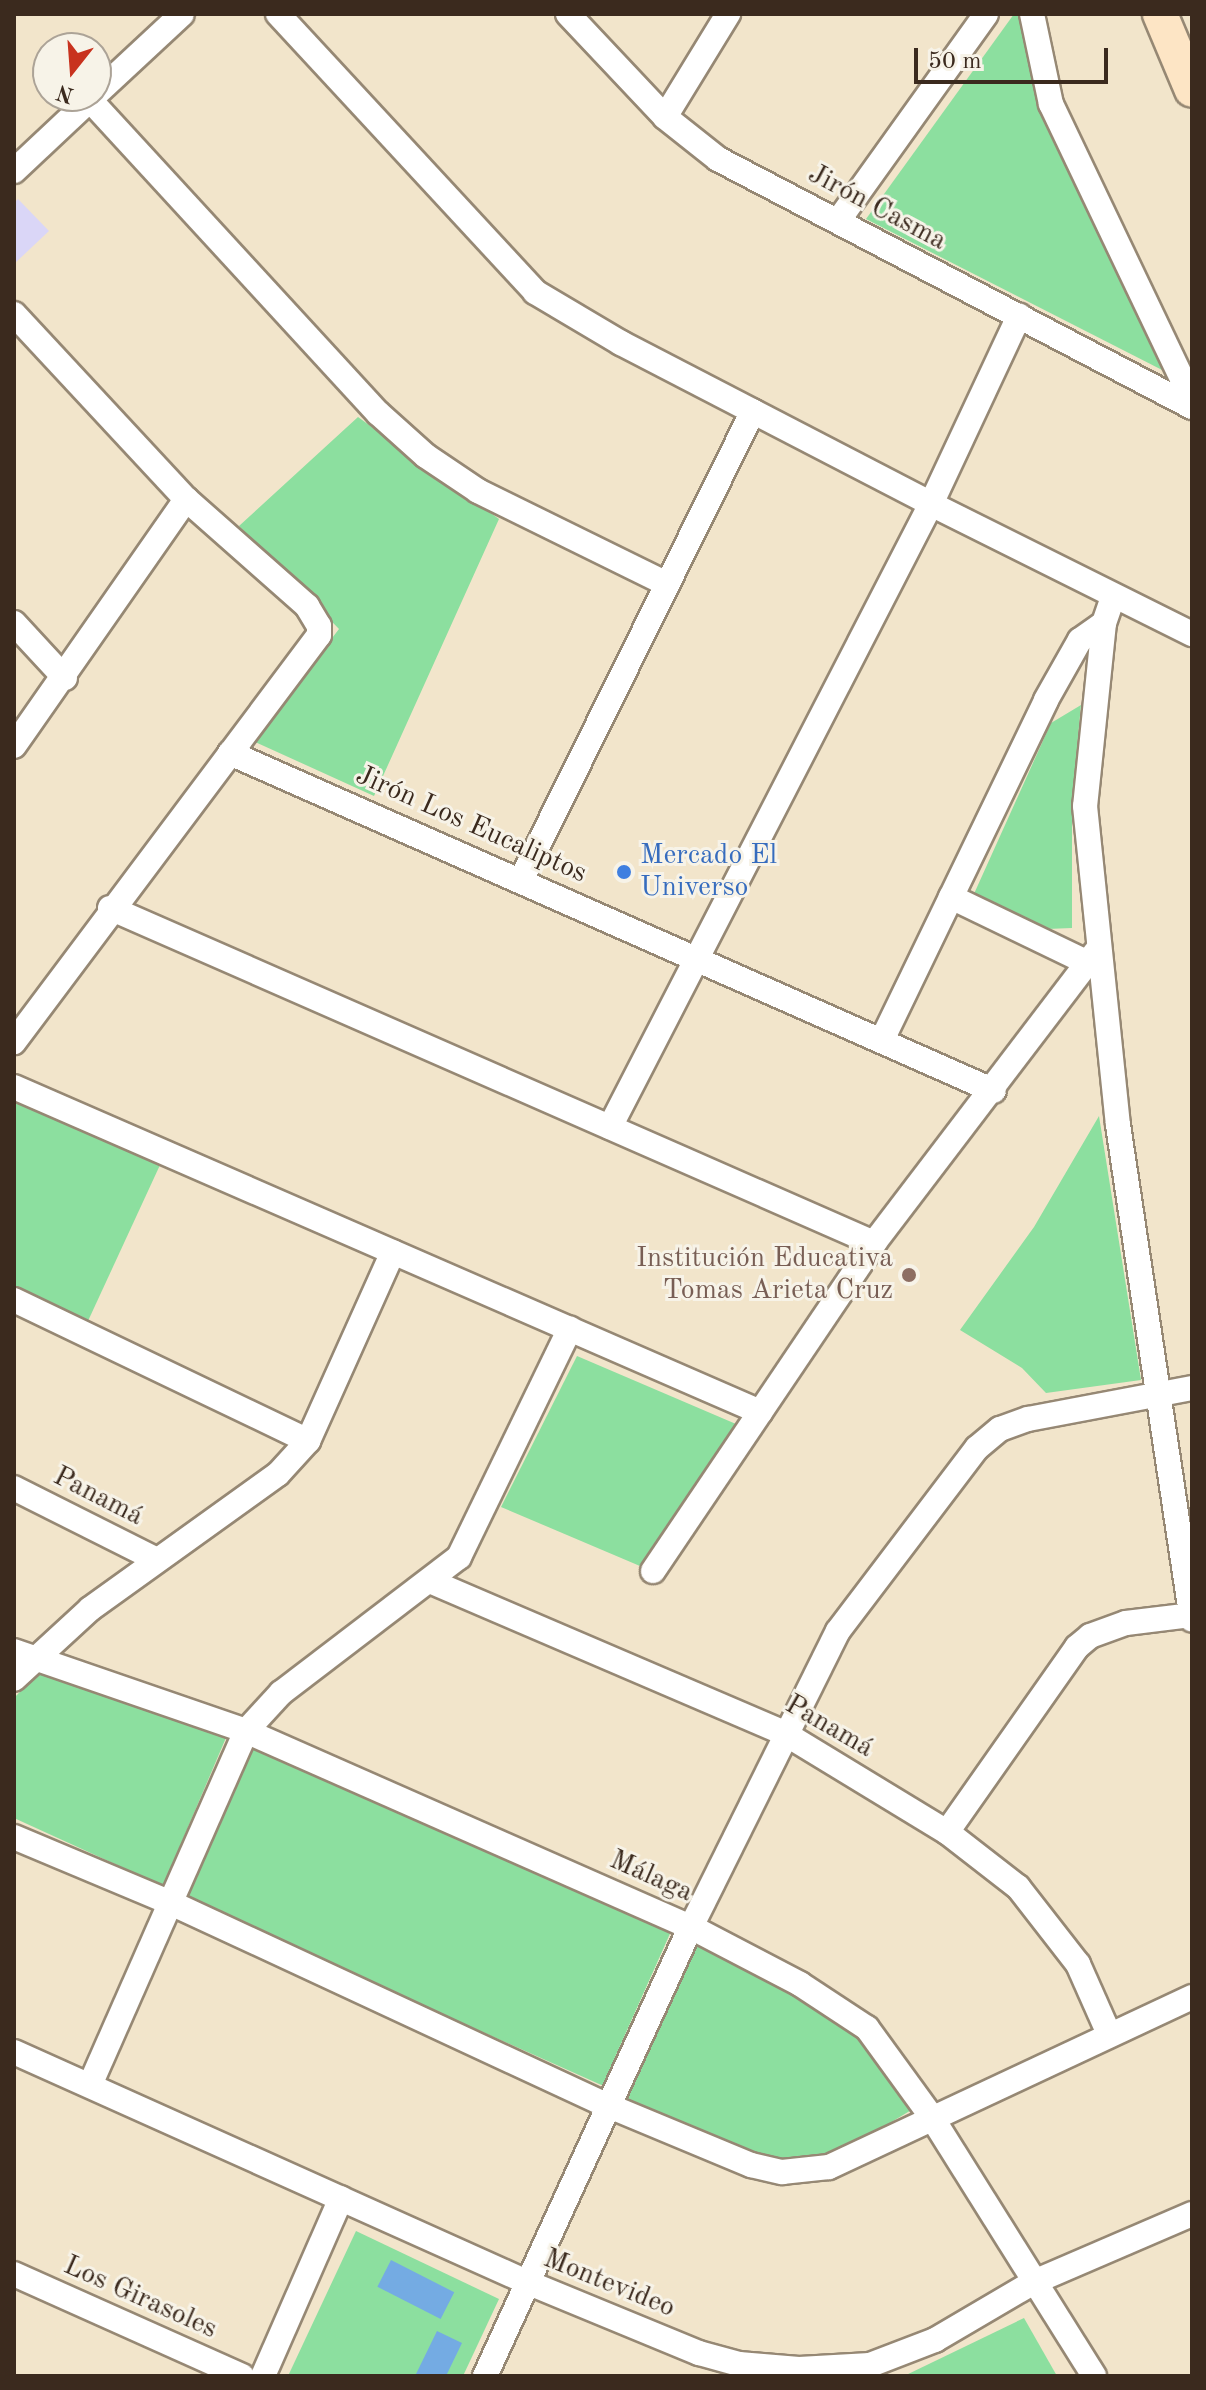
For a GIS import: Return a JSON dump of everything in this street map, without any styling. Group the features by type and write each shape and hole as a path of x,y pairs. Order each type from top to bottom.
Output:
{"street":[{"path":"112,79 182,14"},
{"path":"278,14 535,292 931,504 1192,634"},
{"name":"Jirón Casma","path":"568,14 665,117 718,159 1192,407"},
{"path":"665,117 728,14"},
{"path":"838,221 986,14"},
{"path":"1032,14 1051,104 1192,399"},
{"path":"1160,14 1192,90"},
{"path":"1184,14 1192,36"},
{"path":"14,171 77,112"},
{"path":"107,112 378,413 426,456 478,491 667,584"},
{"path":"14,314 186,499 307,606 319,626 319,635 110,908 14,1042"},
{"path":"610,1127 931,504 1019,316"},
{"path":"521,880 753,411"},
{"path":"14,746 65,678 186,499"},
{"path":"947,1832 1077,1647 1090,1636 1126,1623 1192,1617 1155,1394 1092,958 1085,806 1104,623 1113,597"},
{"path":"14,623 65,678"},
{"path":"882,1040 1074,648 1088,632 1104,623"},
{"name":"Jirón Los Eucaliptos","path":"230,753 994,1091"},
{"path":"951,897 1092,958"},
{"path":"110,908 874,1243"},
{"path":"653,1571 874,1243 994,1091 1092,958"},
{"path":"14,1087 760,1412"},
{"path":"14,1679 90,1609 155,1559 278,1474 308,1441 393,1252"},
{"path":"14,1300 308,1441"},
{"path":"90,2085 246,1731 281,1693 432,1582 459,1557 570,1328"},
{"path":"485,2376 691,1927 784,1733 838,1631 977,1448 1000,1429 1028,1419 1192,1388"},
{"name":"Panamá","path":"14,1488 155,1559"},
{"name":"Panamá","path":"432,1582 784,1733 947,1832 1018,1887 1078,1964 1109,2034"},
{"name":"Málaga","path":"14,1651 40,1656 246,1731 691,1927 800,1984 867,2028 931,2116 1094,2376"},
{"path":"14,1837 171,1903 609,2106 751,2165 782,2172 829,2167 931,2116 1192,1997"},
{"name":"Montevideo","path":"14,2052 529,2283 699,2353 739,2364 799,2369 870,2365 935,2340 1034,2282 1192,2214"},
{"path":"263,2376 341,2198"},
{"name":"Los Girasoles","path":"14,2274 242,2376"}],"shaded area":[{"path":"18,199 49,231 14,264 14,203"}],"green space":[{"path":"1014,14 1021,14 1168,373 866,219"},
{"path":"358,417 499,519 374,796 253,741 339,629 239,526"},
{"path":"1081,705 1072,801 1072,928 1047,929 973,896 1051,723"},
{"path":"14,1101 160,1165 88,1321 14,1286"},
{"path":"1099,1116 1141,1380 1046,1393 1022,1368 960,1330 1034,1227"},
{"path":"577,1356 743,1427 647,1569 501,1507"},
{"path":"39,1672 228,1733 163,1886 14,1818 14,1698"},
{"path":"254,1742 672,1928 602,2085 184,1899"},
{"path":"697,1942 766,1974 861,2035 913,2109 830,2159 783,2164 747,2157 626,2101"},
{"path":"356,2231 499,2299 463,2376 288,2376"},
{"path":"1024,2318 1057,2376 904,2376"}],"water":[{"path":"391,2260 454,2292 441,2319 377,2287"},
{"path":"437,2331 462,2343 446,2376 420,2376 416,2374"}],"place":[{"name":"Mercado El Universo","path":"624,872"},
{"name":"Institución Educativa Tomas Arieta Cruz","path":"909,1275"}]}
